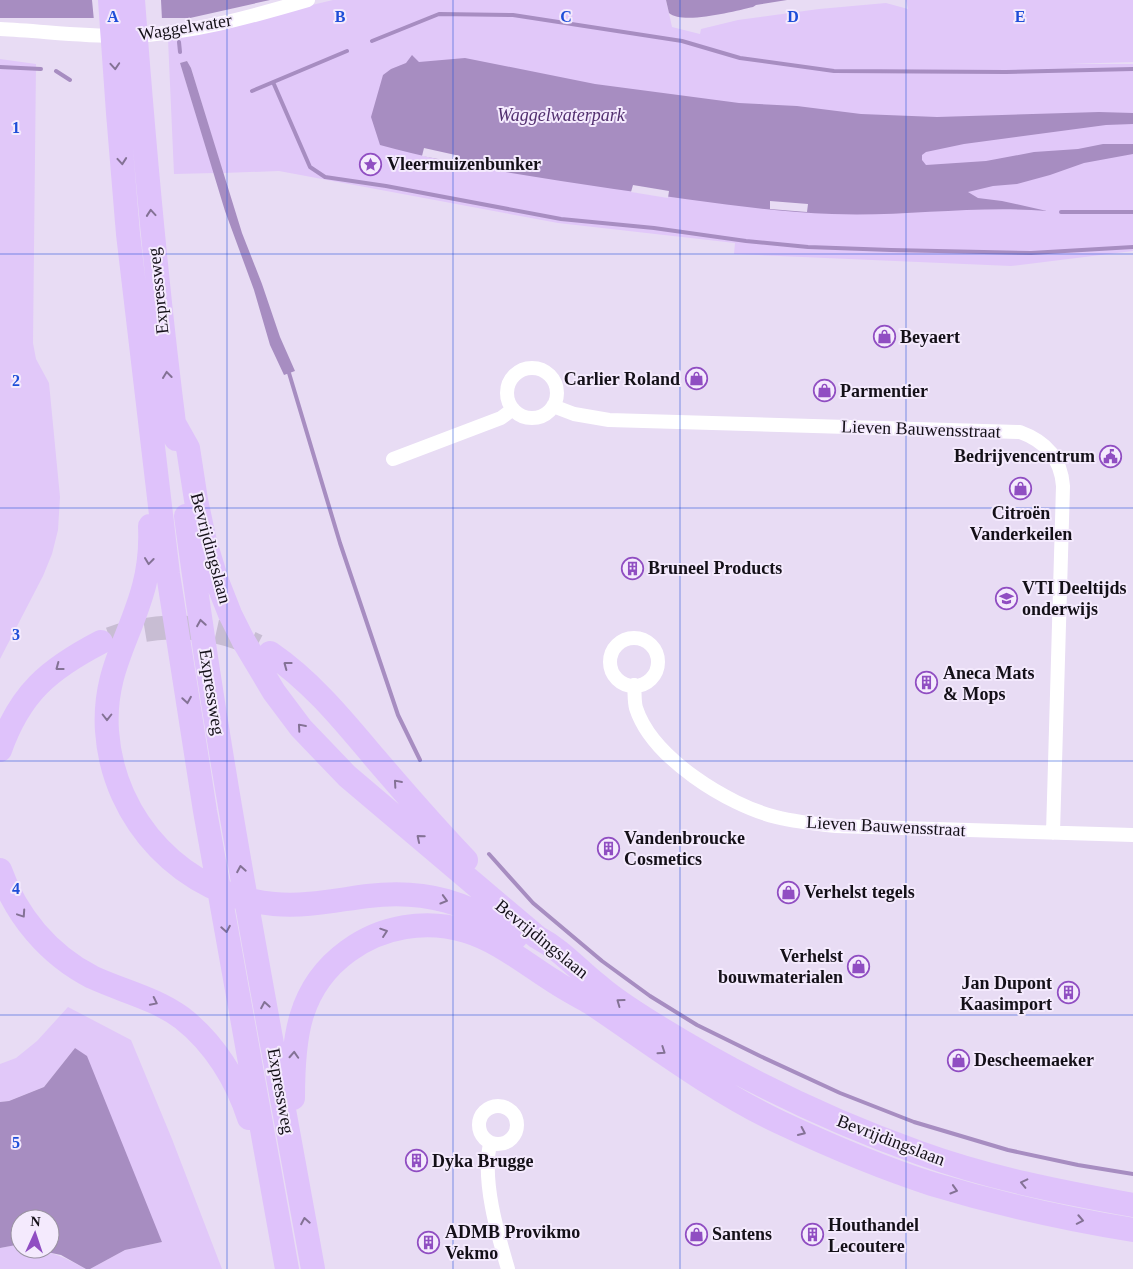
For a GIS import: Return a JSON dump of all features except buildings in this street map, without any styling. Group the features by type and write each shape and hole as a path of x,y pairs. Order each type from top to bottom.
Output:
{"highway":[{"name":"Expressweg","path":"110,0 128,234 168,574 188,708 288,1269"},
{"name":"Expressweg","path":"133,0 141,111 161,324 193,571 226,780 313,1269"},
{"name":"Bevrijdingslaan","path":"174,423 188,448 196,500 206,542 217,581 230,614 258,668 289,714 347,776 537,937 556,947 599,986 635,1012 711,1058 797,1103 858,1130 921,1154 973,1170 1071,1194 1133,1205"},
{"path":"154,453 148,495 149,564 144,587 115,663 109,686 107,731 114,773 121,792 138,824 151,841 169,858 197,878 233,895 262,902 311,904 392,894 417,895 441,899 468,908 491,919 534,950 588,1002"},
{"path":"0,750 6,732 31,693 60,665 101,642"},
{"path":"270,652 306,681 334,709 449,842 486,880 541,930 556,947"},
{"path":"0,870 6,887 22,915 42,939 67,962 93,977 156,1002 182,1018 204,1040 222,1061 238,1089 249,1117 256,1154 271,1179"},
{"path":"293,1156 294,1043 298,1024 315,984 333,964 359,943 380,933 417,925 439,926 466,931 498,945 588,1002"},
{"name":"Bevrijdingslaan","path":"588,1002 712,1085 775,1120 841,1150 928,1183 974,1196 1018,1208 1133,1230"},
{"path":"1071,1194 1109,1189 1133,1193"}],"street":[{"name":"Waggelwater","path":"0,29 89,36 130,36 166,33 256,15 308,0"},
{"path":"534,368 543,371 555,382 557,390 553,406 548,412 540,416 532,418 524,416 513,409 508,395 511,380 517,373 525,369 534,368"},
{"name":"Lieven Bauwensstraat","path":"553,406 574,414 609,420 1020,432 1032,436 1043,444 1052,453 1057,462 1063,486 1053,833"},
{"path":"393,458 501,418 513,409"},
{"name":"Lieven Bauwensstraat","path":"634,685 636,707 643,723 654,740 671,757 693,777 708,786 755,810 775,817 806,824 836,826 1133,836"},
{"path":"490,1143 487,1156 492,1205 508,1269"}],"green space":[{"name":"Waggelwaterpark","path":"333,0 666,0 672,27 700,34 701,29 738,20 819,9 886,3 908,9 906,0 1133,0 1133,62 1067,64 1133,64 1133,251 1011,266 734,254 735,243 558,223 279,171 223,173 191,68 187,61 180,63 214,173 174,174 168,39"},
{"path":"0,59 36,64 33,343 36,359 49,383 60,497 58,530 52,554 43,576 0,659"},
{"path":"68,1007 131,1040 172,1139 222,1269 90,1269 125,1250 162,1242 75,1048 44,1087 9,1101 0,1102 0,1064 16,1058 37,1041"},
{"path":"10,1246 10,1259 60,1259 60,1256 86,1269 0,1269 0,1248"}],"shaded area":[{"path":"0,0 270,0 190,18 0,18"},
{"path":"666,0 787,0 756,5 722,14 686,18 669,13"},
{"path":"412,55 419,62 465,58 595,84 739,103 797,106 861,114 937,117 1099,112 1133,113 1133,124 1106,125 964,144 926,152 922,155 922,160 926,165 986,161 1034,152 1078,149 1103,144 1133,144 1133,154 1084,163 1017,184 993,186 968,192 978,198 1047,211 993,209 886,214 832,214 695,201 496,170 380,145 371,117 383,75 391,69 406,63"},
{"path":"187,61 191,68 242,233 280,337 295,371 284,375 270,345 254,290 225,211 180,63"},
{"path":"75,1048 87,1056 162,1242 125,1250 90,1269 86,1269 60,1255 60,1209 10,1209 10,1246 0,1248 0,1102 9,1101 44,1087"}],"pier":[{"path":"92,0 161,0 162,20 94,21"},
{"path":"424,148 460,156 459,163 422,156"},
{"path":"633,185 669,191 668,198 631,192"},
{"path":"770,201 808,204 807,212 770,209"}],"waterway":[{"path":"372,41 439,14 513,15 682,41 740,58 834,71 1006,72 1133,69"},
{"path":"179,42 180,52"},
{"path":"252,91 347,51"},
{"path":"0,67 41,69"},
{"path":"56,71 70,80"},
{"path":"273,82 310,167 325,177 386,186 561,219 654,228 746,241 808,247 1031,253 1133,247"},
{"path":"1061,212 1133,212"},
{"path":"289,373 340,543 398,715 420,760"},
{"path":"489,854 533,903 602,961 650,996 697,1025 840,1093 914,1122 1008,1150 1078,1165 1133,1174"}],"tunnel":[{"path":"110,639 128,633 147,630 185,628 222,633 240,638 257,646"}],"place":[{"name":"Vleermuizenbunker","path":"371,164"},
{"name":"Beyaert","path":"884,337"},
{"name":"Carlier Roland","path":"696,379"},
{"name":"Parmentier","path":"824,391"},
{"name":"Bedrijvencentrum","path":"1111,456"},
{"name":"Citroën Vanderkeilen","path":"1021,488"},
{"name":"Bruneel Products","path":"632,568"},
{"name":"VTI Deeltijds onderwijs","path":"1006,598"},
{"name":"Aneca Mats & Mops","path":"927,683"},
{"name":"Vandenbroucke Cosmetics","path":"608,848"},
{"name":"Verhelst tegels","path":"788,892"},
{"name":"Verhelst bouwmaterialen","path":"859,966"},
{"name":"Jan Dupont Kaasimport","path":"1068,993"},
{"name":"Descheemaeker","path":"958,1060"},
{"name":"Dyka Brugge","path":"416,1161"},
{"name":"Santens","path":"696,1234"},
{"name":"Houthandel Lecoutere","path":"812,1235"},
{"name":"ADMB Provikmo Vekmo","path":"429,1242"}]}
